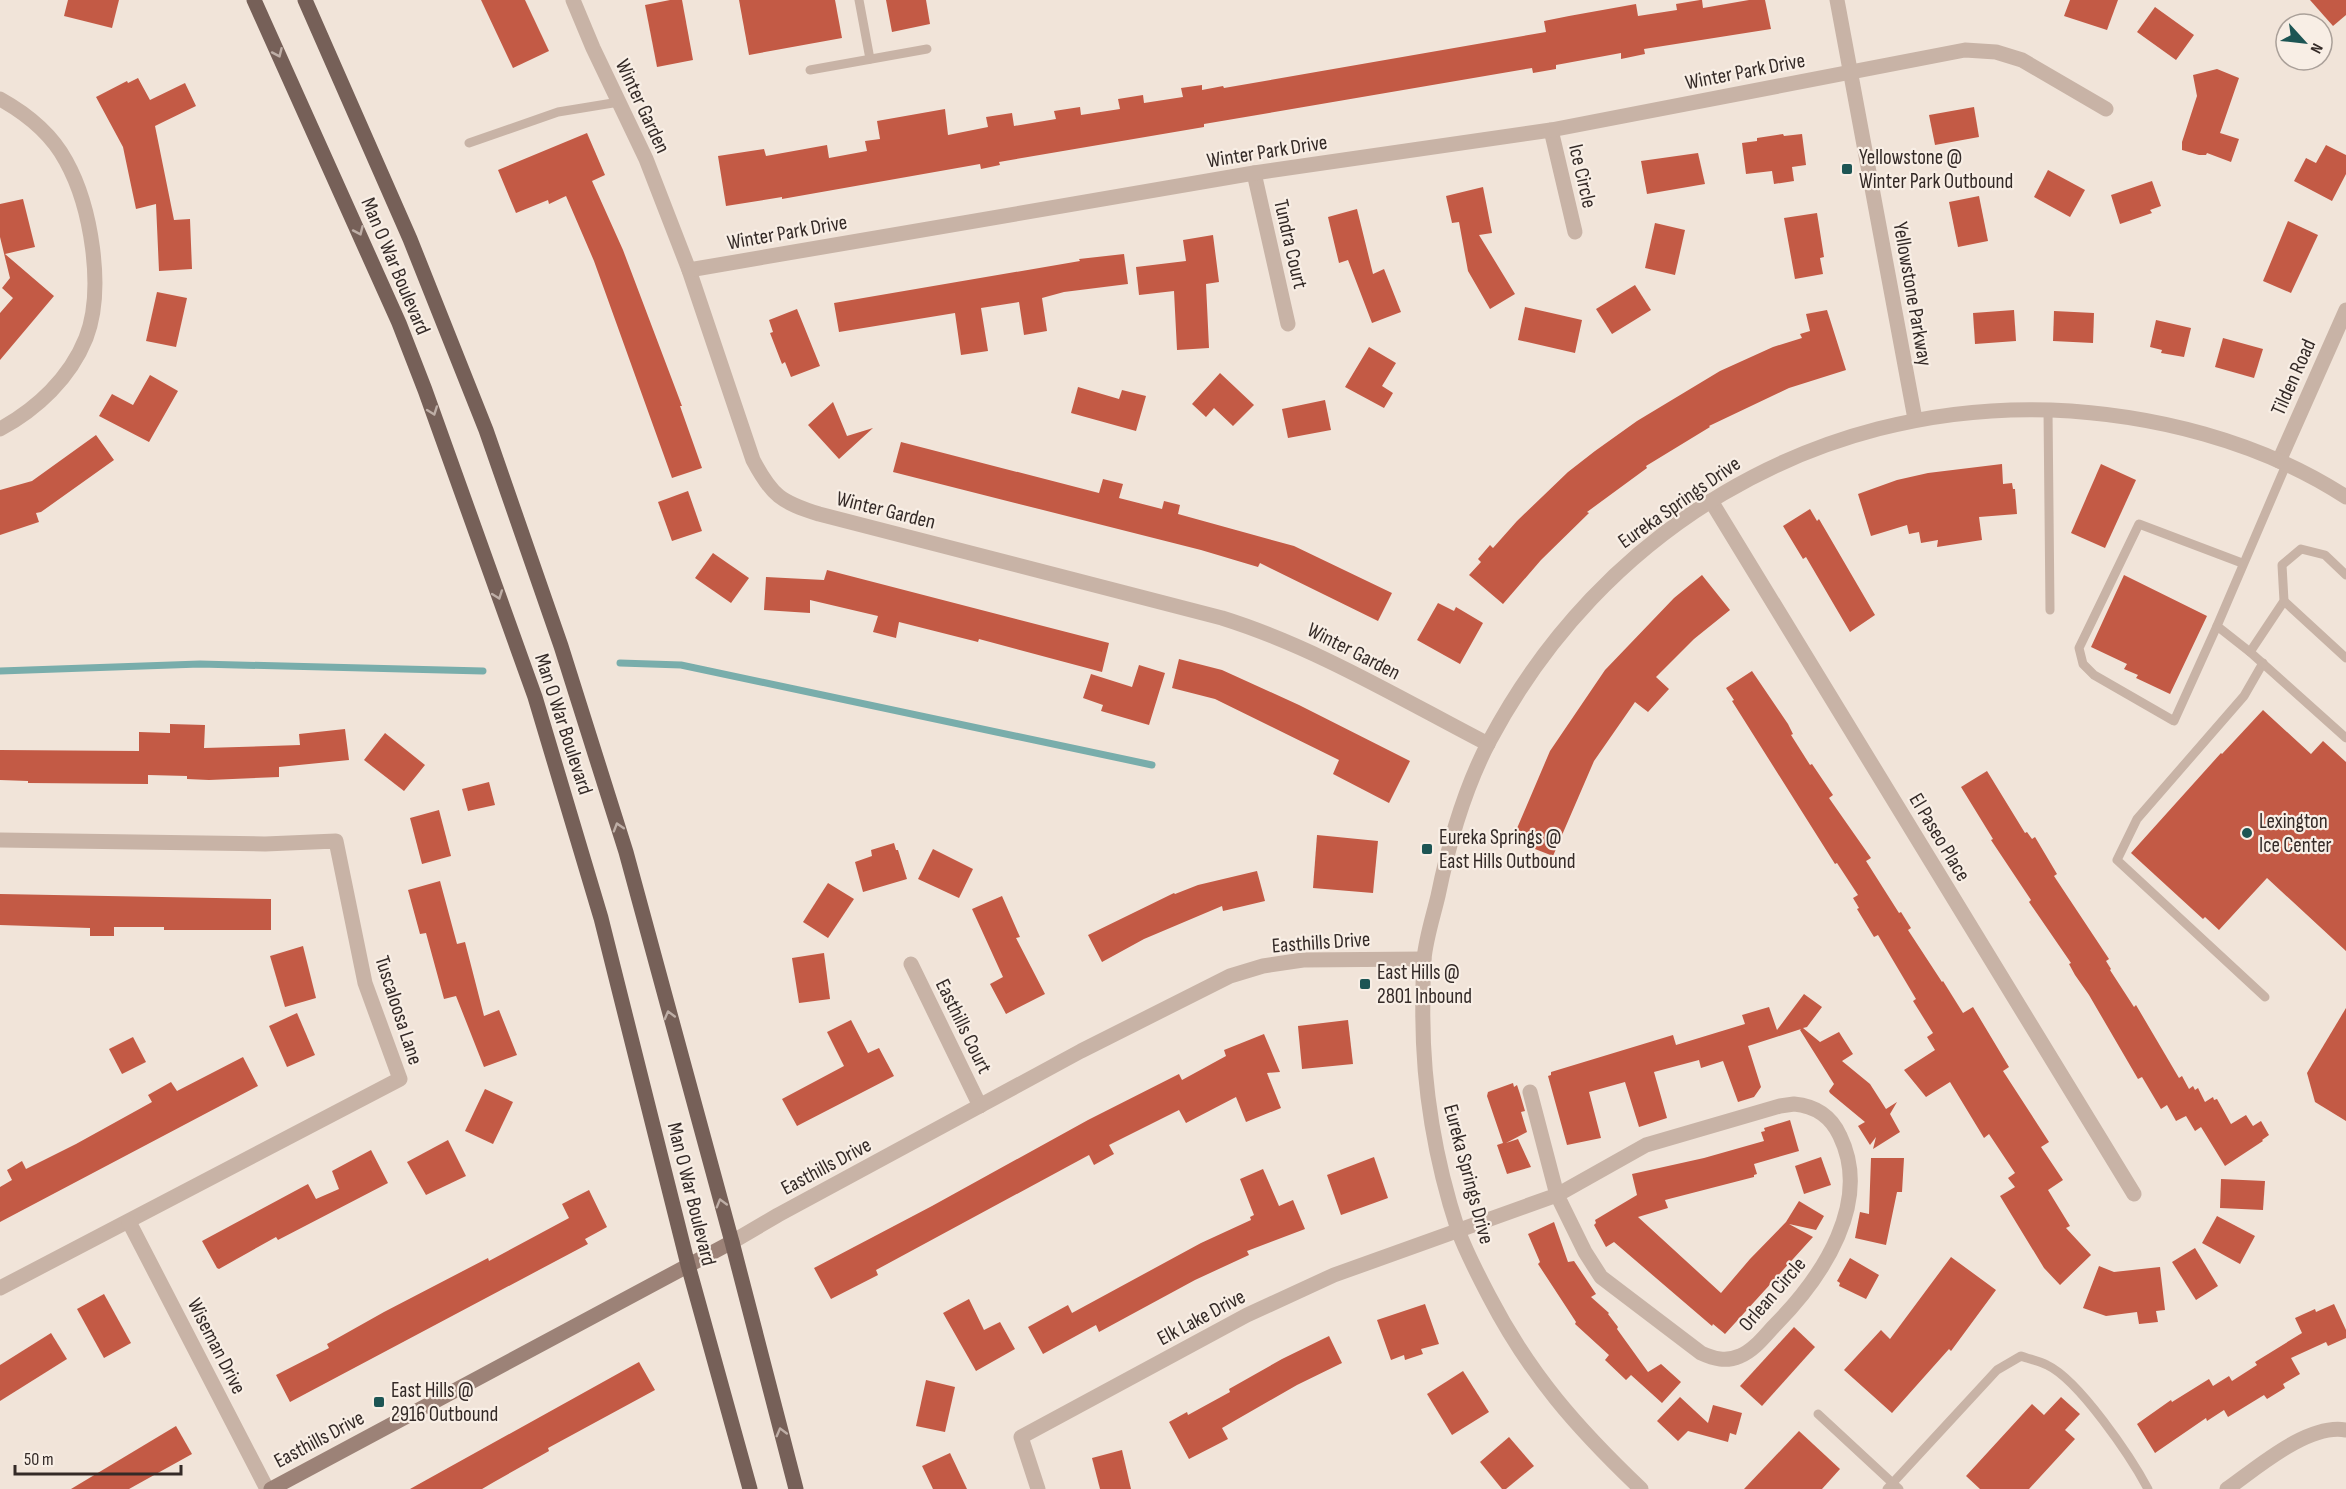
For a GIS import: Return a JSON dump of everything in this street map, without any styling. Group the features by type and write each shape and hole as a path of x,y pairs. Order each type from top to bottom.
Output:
{"main road":[{"name":"Man O War Boulevard","path":"254,0 365,243 408,345 535,697 602,918 688,1265 750,1489"},
{"name":"Man O War Boulevard","path":"305,0 410,239 486,430 561,646 626,852 732,1242 796,1489"}],"street":[{"name":"Winter Garden","path":"573,0 646,159 689,270 753,460 764,480 778,497 796,507 819,514 1258,629 1297,645 1488,744"},
{"name":"Yellowstone Parkway","path":"1837,0 1915,419"},
{"name":"Winter Park Drive","path":"689,270 1254,173 1551,130 1965,50 1996,52 2022,60 2106,109"},
{"path":"0,99 25,113 47,134 66,161 80,194 90,233 95,268 94,310 86,339 70,367 40,402 23,417 0,429"},
{"name":"Ice Circle","path":"1551,130 1575,232"},
{"name":"Tundra Court","path":"1254,173 1288,324"},
{"name":"Tilden Road","path":"2282,463 2346,310"},
{"name":"Eureka Springs Drive","path":"1641,1489 1592,1443 1545,1387 1501,1320 1459,1232 1428,1108 1424,1061 1424,959 1447,854 1462,806 1488,744 1536,665 1586,604 1633,557 1711,501 1789,459 1860,434 1915,419 1986,411 2048,410 2151,420 2206,434 2282,463 2346,497"},
{"name":"El Paseo Place","path":"1711,501 2134,1194"},
{"name":"Tuscaloosa Lane","path":"0,840 265,844 336,841 365,983 400,1079 0,1288"},
{"name":"Easthills Drive","path":"269,1489 732,1242 1081,1051 1230,976 1263,966 1303,960 1424,959"},
{"name":"Easthills Court","path":"911,964 980,1106"},
{"name":"Orlean Circle","path":"1459,1232 1557,1195 1646,1145 1780,1106 1794,1104 1806,1105 1822,1113 1834,1123 1848,1151 1851,1166 1848,1193 1841,1229 1827,1261 1801,1298 1753,1348 1740,1356 1727,1360 1714,1359 1701,1353 1601,1277 1585,1252 1557,1195 1530,1092"},
{"name":"Wiseman Drive","path":"129,1222 269,1489"},
{"name":"Elk Lake Drive","path":"1038,1489 1021,1437 1247,1315 1334,1275 1459,1232"},
{"path":"2227,1489 2303,1437 2318,1431 2346,1430"}],"lane":[{"path":"859,0 870,59"},
{"path":"810,70 927,49"},
{"path":"469,143 558,112 619,102"},
{"path":"2048,410 2050,610"},
{"path":"2242,563 2139,524 2079,648 2083,664 2094,675 2174,721 2217,626 2282,463"},
{"path":"2250,652 2284,601 2282,565 2301,549 2325,555 2346,575"},
{"path":"2284,601 2346,658"},
{"path":"2217,626 2263,663 2346,738"},
{"path":"2263,663 2244,696 2137,819 2117,860 2265,997"},
{"path":"1818,1414 1893,1487 1997,1370 2021,1356 2048,1365 2072,1383 2115,1437 2148,1489"}],"building":[{"path":"68,0 119,0 112,28 64,16"},
{"path":"481,0 525,0 549,51 513,68"},
{"path":"682,0 693,60 657,67 645,5"},
{"path":"739,0 835,0 842,38 749,55"},
{"path":"886,0 926,0 930,24 892,32"},
{"path":"1702,0 1703,8 1749,0 1765,0 1771,29 1644,49 1645,54 1621,59 1621,53 1556,65 1556,69 1533,73 1532,68 1204,124 1204,127 999,162 1000,165 981,169 980,164 782,199 782,197 726,206 718,156 764,149 766,156 827,145 829,158 867,151 865,141 880,139 877,121 945,109 948,135 988,127 986,117 1012,113 1014,126 1056,119 1054,111 1080,107 1081,115 1120,109 1118,99 1143,95 1144,103 1183,97 1181,88 1202,85 1202,90 1223,86 1224,88 1546,32 1544,21 1569,16 1636,4 1638,16 1677,10 1676,4"},
{"path":"2070,0 2118,0 2107,30 2064,16"},
{"path":"2310,0 2346,0 2346,15 2334,25 2334,12 2321,12"},
{"path":"2155,7 2194,35 2176,60 2137,32"},
{"path":"2217,69 2239,78 2220,133 2239,139 2231,162 2207,153 2199,155 2182,150 2182,142 2197,96 2193,75"},
{"path":"138,78 150,100 185,83 196,106 155,126 174,220 190,219 192,269 159,271 156,204 136,209 123,147 96,97 127,81 128,83"},
{"path":"1974,107 1979,137 1935,145 1929,115"},
{"path":"587,133 605,175 592,181 623,250 682,406 680,406 702,468 672,478 594,261 566,196 549,204 548,200 516,213 498,170"},
{"path":"1783,134 1784,136 1802,134 1806,165 1792,167 1794,181 1774,184 1772,171 1746,174 1742,143"},
{"path":"2326,145 2346,155 2346,174 2332,201 2294,181 2306,158 2316,163"},
{"path":"1698,153 1705,184 1647,194 1641,161"},
{"path":"2048,170 2085,190 2070,217 2034,197"},
{"path":"2152,181 2161,206 2150,210 2152,213 2120,224 2111,195"},
{"path":"1483,187 1492,233 1479,235 1515,294 1490,309 1468,271 1459,222 1452,223 1446,196"},
{"path":"1979,196 1988,241 1958,247 1949,202"},
{"path":"23,199 35,247 5,254 54,296 0,360 0,313 13,298 2,288 10,278 0,237 0,204"},
{"path":"1357,209 1373,274 1384,269 1401,312 1372,323 1348,260 1339,263 1328,217"},
{"path":"1817,213 1824,257 1820,258 1823,274 1795,279 1784,218"},
{"path":"2288,221 2318,235 2291,293 2263,281"},
{"path":"1655,223 1685,230 1675,275 1645,268"},
{"path":"1213,235 1219,282 1206,284 1209,348 1177,350 1174,291 1139,295 1136,267 1186,261 1183,240"},
{"path":"1124,254 1128,284 1064,292 1042,298 1047,331 1024,335 1019,302 981,308 988,351 961,355 955,313 839,332 834,303 1080,261 1079,259"},
{"path":"1635,285 1651,310 1612,334 1596,309"},
{"path":"157,292 187,298 176,347 146,341"},
{"path":"1525,307 1582,320 1575,353 1518,340"},
{"path":"797,309 820,366 791,377 785,362 782,364 770,333 773,332 769,320"},
{"path":"1827,310 1846,370 1789,388 1709,426 1646,466 1647,468 1587,512 1589,513 1541,560 1503,604 1469,575 1481,562 1478,559 1490,545 1493,548 1517,521 1568,472 1595,451 1637,421 1720,371 1773,347 1802,338 1800,334 1810,331 1806,314"},
{"path":"2014,310 2016,341 1975,344 1973,313"},
{"path":"2054,311 2094,313 2093,343 2053,341"},
{"path":"2156,320 2191,328 2184,357 2161,353 2162,350 2150,347"},
{"path":"2223,338 2263,349 2254,378 2215,367"},
{"path":"1369,347 1396,363 1382,386 1393,393 1384,408 1345,387"},
{"path":"1220,373 1254,405 1233,426 1214,408 1206,417 1192,404"},
{"path":"150,375 178,391 149,442 99,416 112,394 133,405"},
{"path":"1078,387 1119,399 1122,390 1146,396 1136,431 1071,413"},
{"path":"1325,400 1331,430 1288,438 1282,409"},
{"path":"833,402 847,436 873,428 839,459 808,425"},
{"path":"96,435 114,460 41,512 36,513 39,522 0,535 0,490 32,481"},
{"path":"901,442 1099,493 1103,479 1123,484 1119,498 1162,509 1164,501 1180,505 1178,514 1294,546 1392,593 1378,621 1260,563 1258,567 1201,550 893,472"},
{"path":"2002,464 2003,484 2012,483 2015,489 2017,514 1979,517 1982,540 1937,547 1938,540 1921,543 1919,532 1909,534 1907,525 1871,536 1858,494 1897,480 1928,473"},
{"path":"2101,464 2136,480 2105,548 2071,533"},
{"path":"688,491 702,531 672,541 658,502"},
{"path":"1810,509 1817,521 1819,519 1875,615 1850,632 1806,557 1803,559 1783,526"},
{"path":"713,553 749,578 731,603 695,578"},
{"path":"827,570 1109,643 1102,672 979,639 978,642 899,622 896,638 873,632 878,616 810,600 810,613 764,610 766,577 824,580"},
{"path":"1702,575 1730,610 1694,639 1656,677 1669,689 1648,712 1635,702 1594,761 1553,856 1512,840 1550,751 1605,670 1674,598"},
{"path":"2124,575 2207,616 2170,694 2136,678 2138,675 2124,669 2127,664 2091,647"},
{"path":"1438,603 1454,611 1456,607 1483,623 1460,664 1417,640"},
{"path":"1179,659 1222,670 1299,705 1410,761 1389,803 1333,774 1339,760 1215,699 1172,688"},
{"path":"1139,665 1165,673 1149,725 1101,711 1103,705 1083,698 1091,674 1132,687"},
{"path":"1752,671 1788,724 1793,734 1791,735 1810,765 1812,764 1833,795 1829,798 1871,858 1866,861 1899,913 1901,912 1911,928 1908,930 1942,982 1963,1013 1973,1007 2009,1067 2003,1071 2049,1142 2041,1147 2063,1180 2048,1190 2070,1226 2066,1228 2091,1255 2060,1285 2044,1268 2000,1196 2015,1187 2008,1178 2015,1173 1989,1134 1984,1138 1950,1082 1926,1097 1904,1070 1935,1050 1927,1037 1933,1033 1913,1001 1916,999 1878,935 1874,937 1857,909 1859,908 1853,898 1858,895 1837,863 1835,864 1732,701 1734,700 1726,688"},
{"name":"Lexington Ice Center","path":"2263,710 2311,754 2323,741 2346,762 2346,951 2267,878 2219,930 2205,917 2203,919 2131,853"},
{"path":"170,724 205,725 204,748 300,745 299,734 345,729 349,760 279,767 279,777 209,780 187,779 187,776 148,775 148,784 28,783 28,781 0,780 0,750 139,751 139,732 170,733"},
{"path":"385,733 425,765 404,791 364,760"},
{"path":"1987,771 2025,833 2027,832 2032,839 2035,837 2057,874 2054,876 2109,959 2106,961 2110,970 2134,1007 2136,1005 2179,1078 2182,1076 2189,1089 2193,1086 2195,1090 2198,1088 2205,1102 2213,1097 2214,1100 2217,1099 2231,1124 2246,1115 2253,1126 2261,1121 2269,1135 2263,1141 2225,1166 2201,1127 2195,1131 2186,1116 2176,1121 2167,1105 2161,1109 2142,1077 2138,1079 2075,975 2069,964 2071,963 2029,902 2031,900 1991,840 1993,839 1961,787"},
{"path":"489,782 495,805 468,811 462,789"},
{"path":"439,810 451,856 422,864 410,818"},
{"path":"1317,835 1378,841 1373,893 1313,888"},
{"path":"894,843 907,879 863,892 855,862 872,856 871,850"},
{"path":"933,849 973,869 959,898 918,879"},
{"path":"1257,871 1265,901 1223,911 1222,906 1144,939 1102,962 1088,935 1174,893"},
{"path":"440,881 457,944 465,942 484,1016 499,1010 517,1055 484,1067 456,996 444,999 426,933 420,934 408,890"},
{"path":"828,883 854,899 828,938 803,922"},
{"path":"0,894 271,899 271,930 164,930 164,927 114,927 114,936 90,936 90,928 0,925"},
{"path":"1002,896 1020,937 1016,938 1045,994 1006,1014 990,984 1003,977 972,909"},
{"path":"303,946 316,998 285,1007 270,956"},
{"path":"824,953 830,999 799,1003 792,958"},
{"path":"1804,994 1822,1007 1807,1027 1803,1028 1820,1042 1839,1032 1853,1054 1842,1061 1870,1084 1886,1109 1897,1102 1890,1114 1900,1132 1873,1149 1876,1137 1870,1145 1858,1126 1865,1122 1830,1093 1834,1084 1801,1029 1748,1046 1761,1087 1754,1097 1738,1102 1723,1061 1701,1068 1699,1060 1654,1072 1667,1118 1639,1127 1625,1082 1589,1092 1601,1138 1567,1145 1548,1076 1551,1072 1673,1035 1676,1045 1745,1024 1742,1015 1769,1007 1777,1030"},
{"path":"2346,1008 2346,1121 2315,1102 2307,1073"},
{"path":"297,1013 315,1055 287,1067 269,1026"},
{"path":"851,1020 868,1053 879,1048 894,1076 797,1126 782,1099 844,1066 827,1032"},
{"path":"1348,1020 1353,1064 1302,1069 1298,1026"},
{"path":"1264,1034 1280,1072 1267,1073 1281,1108 1246,1122 1236,1097 1186,1123 1179,1110 1109,1145 1114,1154 1094,1165 1089,1155 876,1270 878,1275 831,1299 814,1268 1088,1120 1179,1074 1182,1080 1226,1056 1224,1050"},
{"path":"133,1037 146,1062 122,1074 109,1049"},
{"path":"243,1057 258,1086 0,1222 0,1187 12,1180 7,1170 22,1161 26,1169 76,1144 152,1102 148,1095 171,1082 177,1091"},
{"path":"1513,1083 1514,1087 1517,1085 1525,1111 1521,1112 1527,1132 1506,1143 1518,1139 1531,1167 1507,1174 1497,1145 1503,1143 1487,1096 1488,1092"},
{"path":"485,1089 513,1102 493,1144 465,1131"},
{"path":"1790,1120 1799,1151 1754,1164 1757,1174 1754,1177 1665,1200 1668,1208 1638,1217 1721,1293 1786,1222 1799,1201 1824,1216 1816,1230 1789,1224 1813,1237 1725,1334 1713,1324 1712,1326 1614,1242 1606,1247 1594,1225 1595,1220 1637,1195 1632,1174 1704,1158 1764,1141 1761,1132 1765,1131 1764,1128"},
{"path":"448,1140 466,1176 426,1195 407,1162"},
{"path":"371,1150 388,1183 278,1240 276,1237 219,1269 217,1268 202,1241 308,1184 316,1199 339,1189 332,1171"},
{"path":"1374,1157 1388,1198 1341,1215 1327,1175"},
{"path":"1821,1157 1831,1185 1804,1194 1795,1166"},
{"path":"1871,1158 1904,1158 1902,1192 1897,1192 1886,1245 1855,1238 1860,1212 1869,1214"},
{"path":"1263,1169 1279,1206 1293,1200 1305,1229 1247,1251 1249,1255 1195,1280 1099,1332 1096,1325 1043,1354 1028,1327 1068,1305 1072,1313 1201,1243 1251,1220 1250,1217 1254,1215 1240,1179"},
{"path":"2221,1179 2265,1181 2263,1210 2220,1208"},
{"path":"589,1190 607,1227 585,1239 588,1244 290,1402 276,1375 329,1348 327,1344 384,1312 488,1258 489,1261 569,1218 562,1204"},
{"path":"2217,1216 2255,1236 2240,1264 2202,1243"},
{"path":"1554,1222 1568,1262 1574,1261 1596,1294 1591,1297 1609,1313 1617,1329 1648,1372 1661,1364 1681,1382 1662,1403 1631,1375 1626,1380 1605,1360 1609,1355 1575,1324 1576,1322 1538,1264 1540,1262 1528,1234"},
{"path":"2195,1248 2218,1286 2196,1300 2172,1262"},
{"path":"1951,1257 1996,1290 1951,1351 1949,1349 1892,1413 1844,1370 1881,1330 1890,1339"},
{"path":"1850,1258 1879,1275 1866,1299 1839,1286 1840,1283 1837,1281"},
{"path":"2099,1266 2114,1272 2160,1267 2165,1310 2156,1311 2158,1322 2139,1324 2137,1312 2106,1316 2083,1308"},
{"path":"104,1294 131,1343 104,1358 77,1309"},
{"path":"969,1299 984,1330 1000,1322 1015,1349 976,1371 943,1313"},
{"path":"1425,1304 1439,1344 1421,1349 1423,1354 1405,1360 1404,1355 1391,1360 1377,1320"},
{"path":"2334,1304 2346,1330 2346,1338 2328,1346 2326,1342 2291,1358 2300,1374 2283,1384 2285,1388 2267,1399 2264,1395 2228,1417 2224,1410 2207,1421 2206,1418 2155,1453 2137,1424 2171,1400 2172,1402 2209,1379 2213,1386 2229,1376 2232,1381 2257,1365 2255,1362 2302,1333 2295,1318"},
{"path":"1794,1327 1815,1347 1762,1406 1740,1386"},
{"path":"51,1333 67,1359 0,1401 0,1365"},
{"path":"1329,1336 1342,1363 1297,1385 1222,1428 1228,1439 1189,1459 1169,1422 1187,1412 1188,1415 1282,1359"},
{"path":"639,1362 655,1390 548,1448 549,1451 482,1489 410,1489"},
{"path":"1463,1371 1489,1412 1452,1435 1427,1394"},
{"path":"926,1380 955,1387 945,1432 916,1426"},
{"path":"1680,1397 1708,1423 1713,1405 1742,1413 1736,1435 1730,1433 1728,1442 1688,1431 1678,1441 1657,1421"},
{"path":"2061,1397 2080,1414 2065,1430 2075,1439 2029,1489 1980,1489 1966,1476 2032,1404 2044,1415"},
{"path":"176,1426 192,1454 129,1489 71,1489"},
{"path":"1799,1431 1840,1469 1822,1489 1744,1489"},
{"path":"1509,1437 1534,1466 1506,1489 1502,1489 1480,1462"},
{"path":"1122,1450 1131,1489 1100,1489 1092,1458"},
{"path":"950,1453 967,1489 933,1489 922,1466"}],"waterway":[{"path":"620,663 681,665 1152,765"},
{"path":"0,671 200,664 483,671"}],"place":[{"name":"Yellowstone @ Winter Park Outbound","path":"1847,169"},
{"name":"Lexington Ice Center","path":"2247,833"},
{"name":"Eureka Springs @ East Hills Outbound","path":"1427,849"},
{"name":"East Hills @ 2801 Inbound","path":"1365,984"},
{"name":"East Hills @ 2916 Outbound","path":"379,1402"}]}
